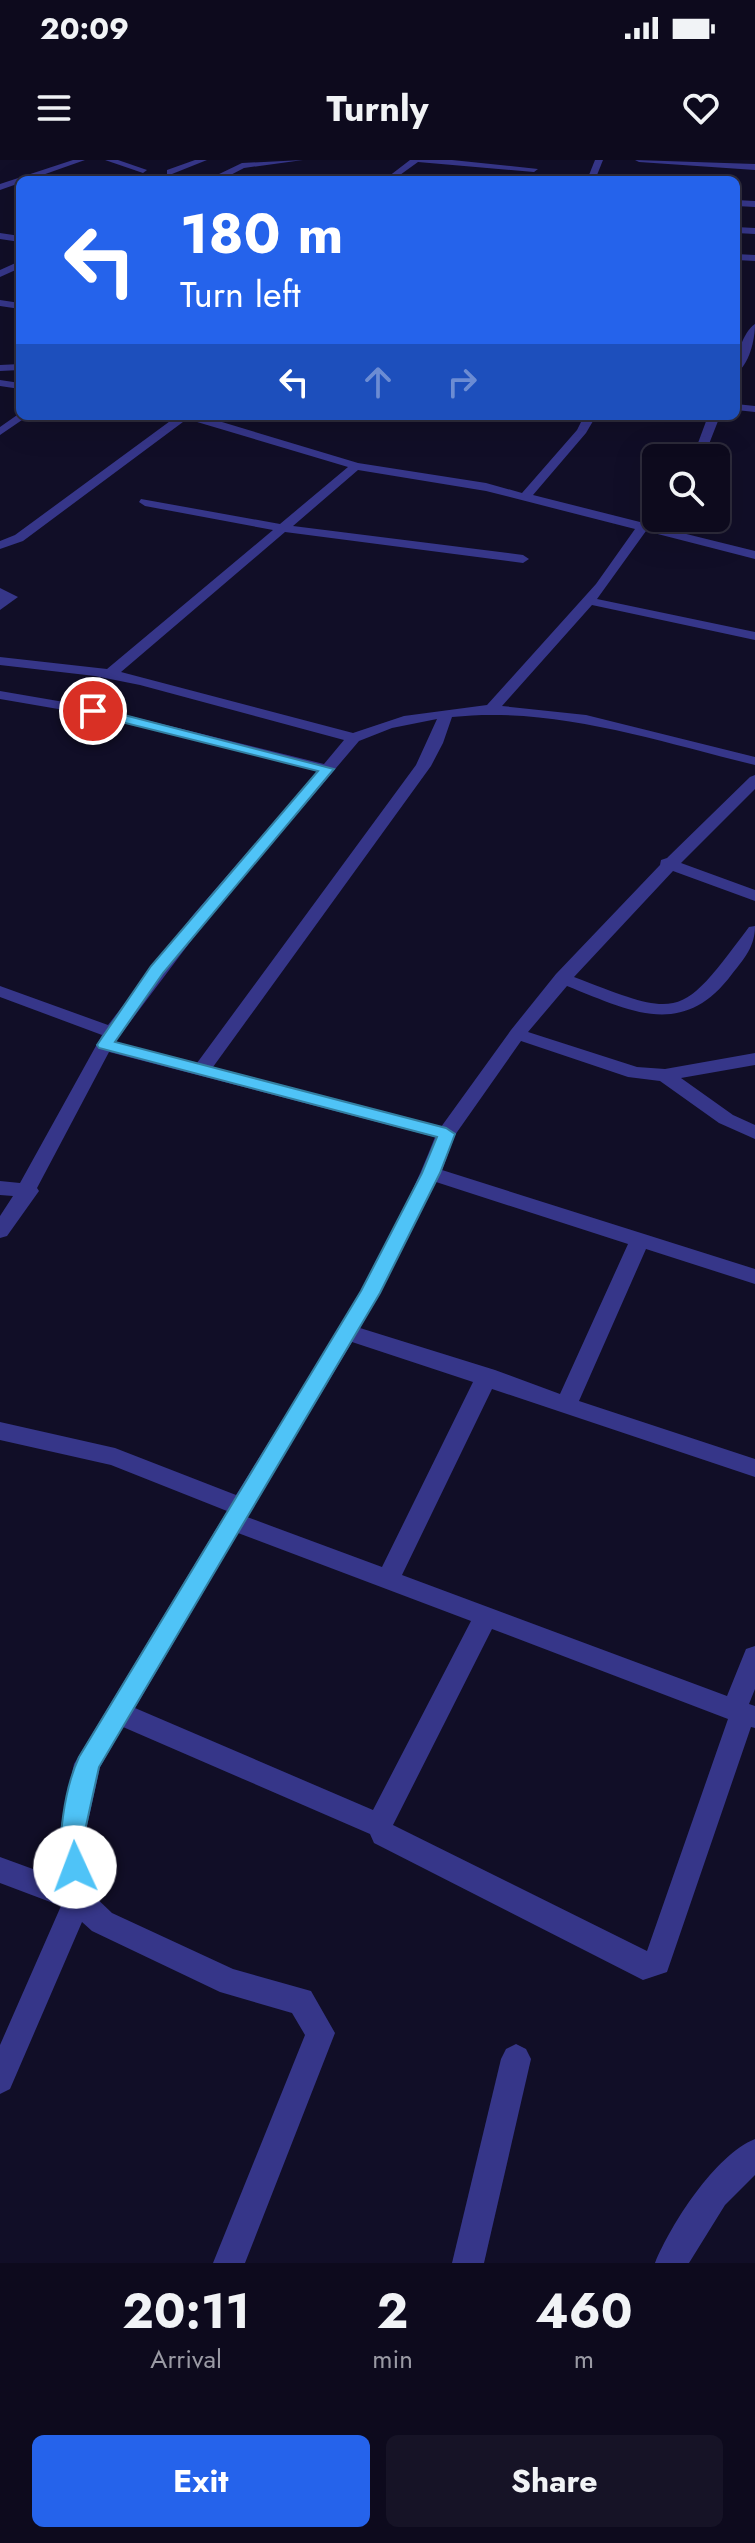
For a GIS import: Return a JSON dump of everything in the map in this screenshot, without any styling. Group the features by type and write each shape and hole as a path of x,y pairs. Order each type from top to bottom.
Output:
{"street":[{"path":"31,176 81,160"},
{"path":"109,160 132,162 144,175"},
{"path":"162,174 203,160"},
{"path":"222,176 242,166 299,160"},
{"path":"394,176 417,160 534,169"},
{"path":"530,176 544,160"},
{"path":"639,160 755,167"},
{"path":"144,175 152,165"},
{"path":"144,175 184,176"},
{"path":"752,324 752,340"},
{"path":"0,432 16,420"},
{"path":"0,545 19,538 179,420"},
{"path":"203,420 356,466 525,497 642,529"},
{"path":"525,497 587,420"},
{"path":"703,444 712,420"},
{"path":"110,674 356,466"},
{"path":"145,502 282,528 523,559"},
{"path":"491,709 589,601 642,532"},
{"path":"653,532 755,555"},
{"path":"0,592 11,597 0,606"},
{"path":"589,601 755,636"},
{"path":"0,661 36,670 67,666 110,674 217,699 354,738"},
{"path":"0,695 93,711 327,769"},
{"path":"0,1231 29,1191 109,1039 157,970 354,738 385,724 491,709 586,719 755,761"},
{"path":"202,1070 423,766 436,743 446,713"},
{"path":"0,2079 78,1899 72,1835 87,1764 347,1332 431,1173 446,1134 517,1034 562,978 667,863 755,780"},
{"path":"667,863 755,896"},
{"path":"562,978 657,1012 683,1010 702,998 755,931"},
{"path":"0,991 109,1039 202,1070 446,1134"},
{"path":"517,1034 635,1073 665,1075 755,1059"},
{"path":"665,1075 726,1119 755,1133"},
{"path":"431,1173 755,1277"},
{"path":"0,1188 29,1191"},
{"path":"567,1403 640,1240"},
{"path":"347,1332 487,1376 755,1468"},
{"path":"388,1579 487,1376"},
{"path":"0,1431 115,1457 238,1515 388,1579 744,1714"},
{"path":"379,1825 486,1616"},
{"path":"117,1712 379,1825 384,1834 643,1966 657,1962 744,1714 755,1657"},
{"path":"0,1870 78,1899 102,1922 230,1982 301,2001 320,2033 229,2263"},
{"path":"468,2263 516,2059"},
{"path":"671,2263 714,2194 755,2154"}],"route":[{"path":"75,1867 72,1835 87,1764 370,1293 431,1173 446,1134 105,1045 157,970 327,769 93,711"}]}
